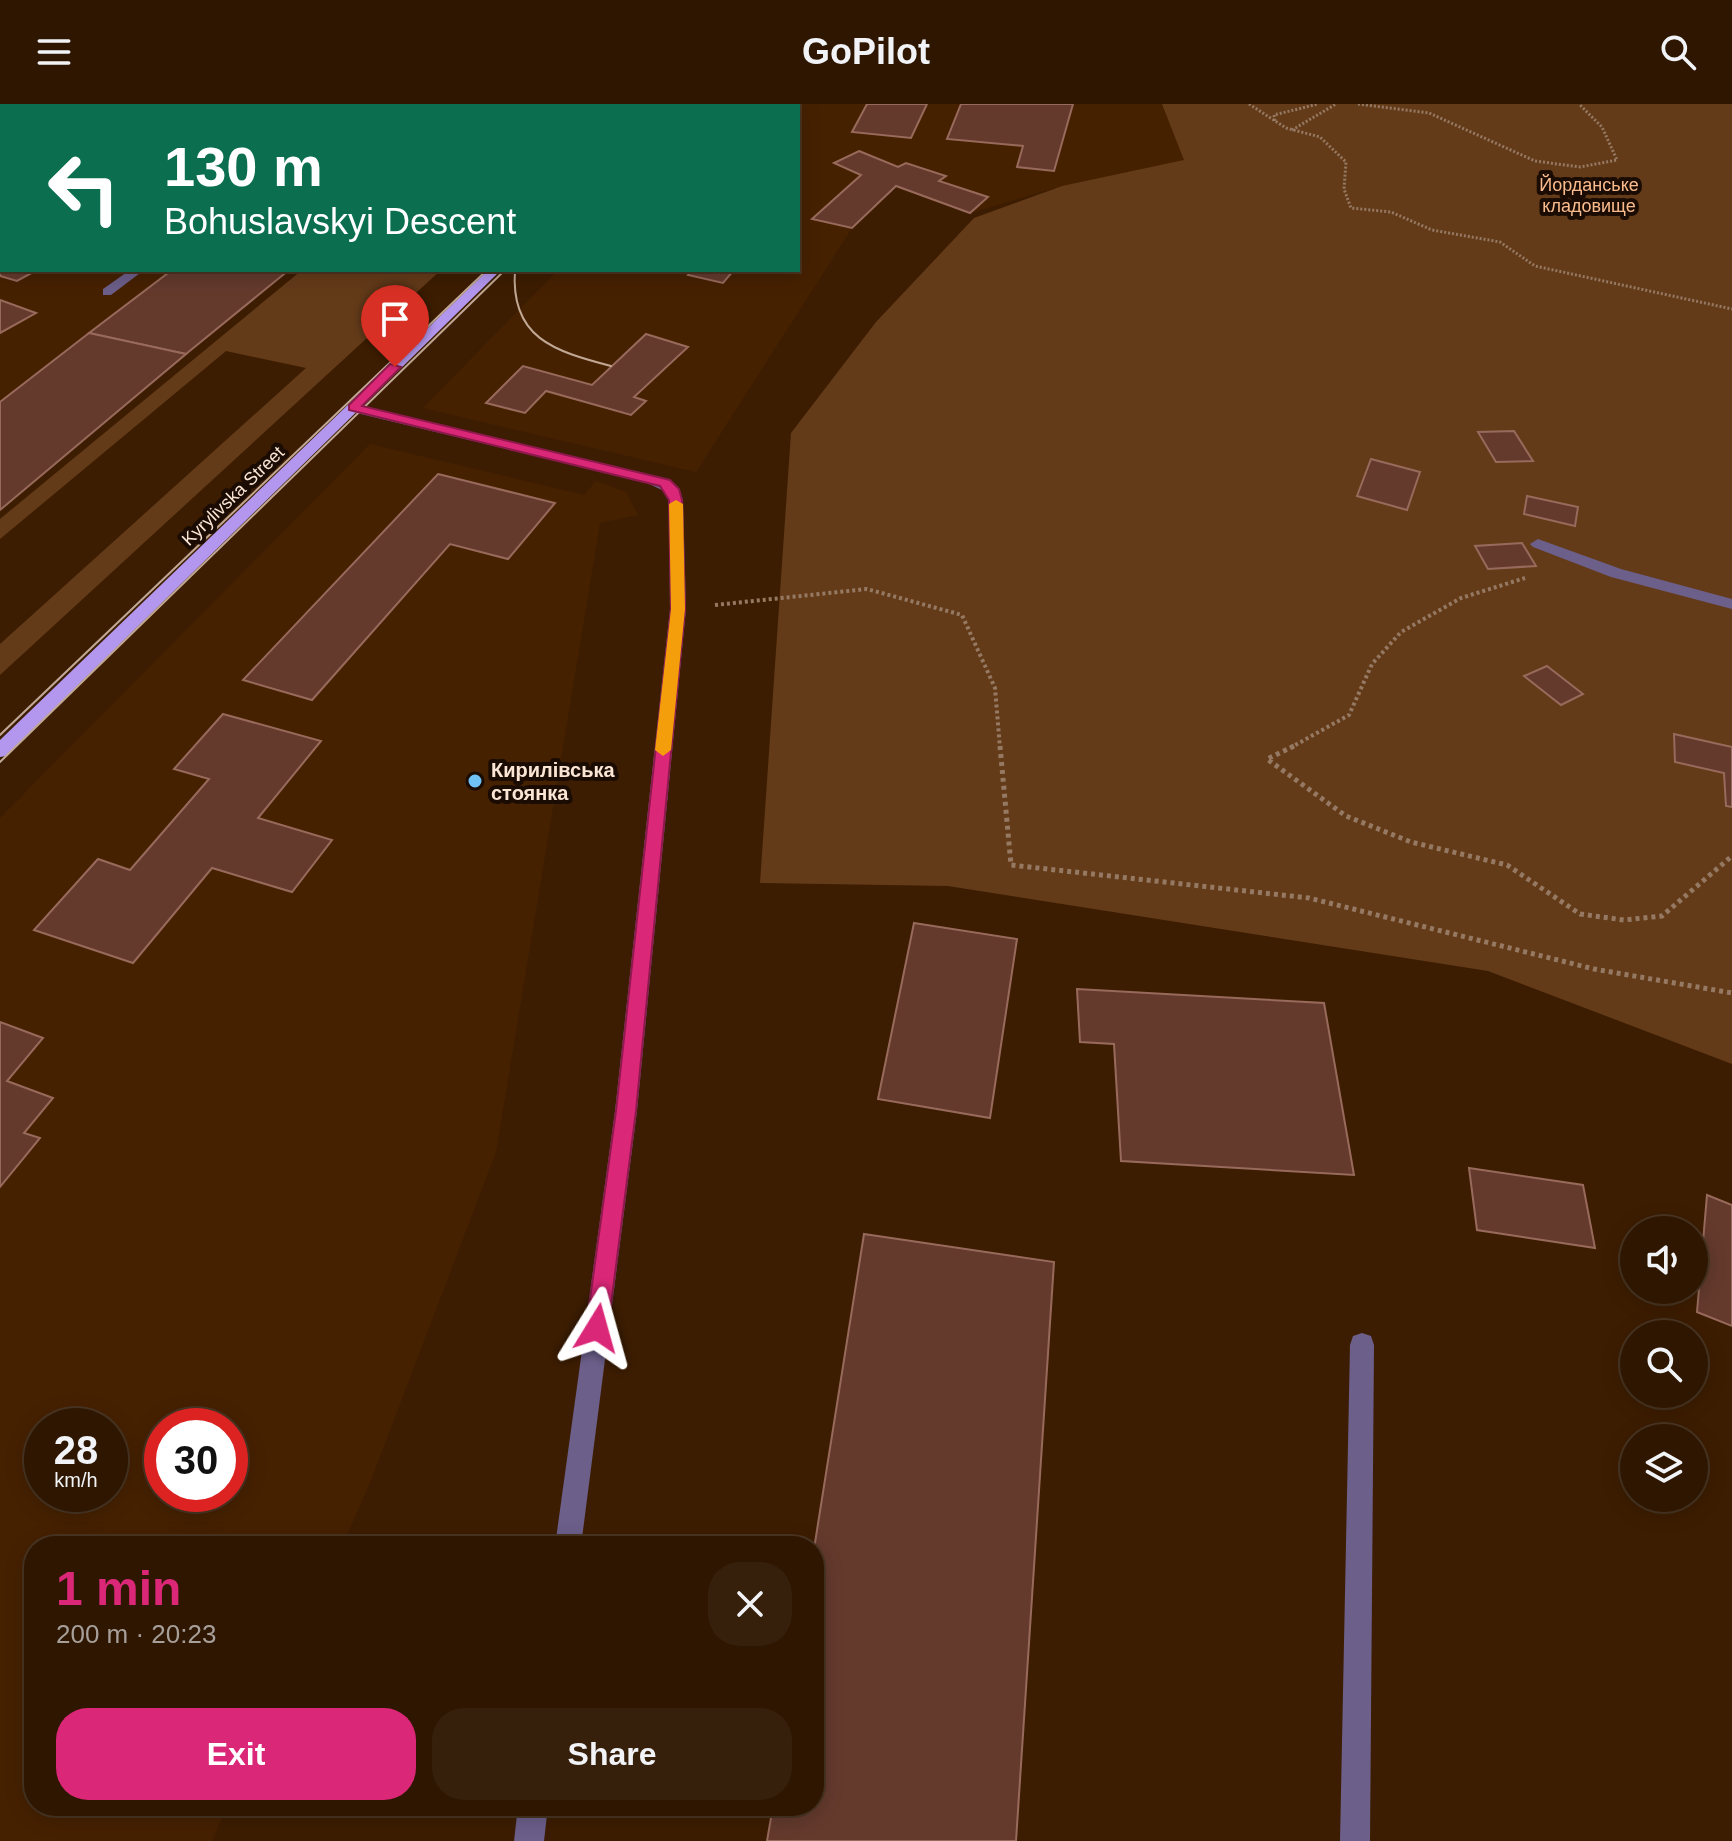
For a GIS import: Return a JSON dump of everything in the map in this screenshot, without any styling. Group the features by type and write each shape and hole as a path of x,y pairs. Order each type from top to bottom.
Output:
{"main road":[{"name":"Kyrylivska Street","path":"0,751 493,272"}],"street":[{"path":"107,292 135,272"},
{"path":"353,408 665,483 672,489 676,500 678,609 626,1111 569,1536"},
{"path":"1538,544 1593,564 1732,604"},
{"path":"1355,1841 1362,1345"},
{"path":"529,1841 532,1816"}],"path":[{"path":"1249,104 1291,130 1320,137 1346,162 1344,189 1351,208 1391,212 1432,230 1500,242 1535,266 1732,309"},
{"path":"1275,122 1274,115 1318,104"},
{"path":"1291,130 1336,104"},
{"path":"1358,104 1429,113 1535,161 1580,167 1617,160 1602,127 1579,104"},
{"path":"1593,564 1493,585 1395,634 1372,665 1349,715 1267,759 1346,816 1411,842 1507,865 1580,914 1624,920 1662,916 1732,856"},
{"path":"678,609 867,589 962,615 995,688 1011,865 1309,898 1594,969 1732,993"}],"shaded area":[{"path":"800,104 1163,104 1189,163 1062,186 970,213 896,186 852,228 696,472 423,408 556,272 800,272"},
{"path":"0,272 287,272 0,510"},
{"path":"370,444 584,495 596,481 626,492 638,515 600,523 496,1152 371,1480 346,1536 24,1536 24,1816 223,1816 212,1841 0,1841 0,818"}],"green space":[{"name":"Йорданське кладовище","path":"1162,104 1732,104 1732,1064 1488,971 948,886 760,883 791,433 876,322 974,218 1062,186 1184,160"},
{"path":"300,272 439,272 0,675 0,644 306,368 226,351 0,539 0,519"}],"building":[{"path":"867,104 927,104 911,138 852,132"},
{"path":"961,104 1073,104 1054,171 1017,167 1023,146 947,139"},
{"path":"859,151 898,167 906,163 946,176 939,181 988,197 970,213 896,186 852,228 812,219 861,175 834,163"},
{"path":"0,272 33,272 17,281 0,276"},
{"path":"169,272 287,272 186,354 89,333"},
{"path":"691,272 732,272 723,283 688,275"},
{"path":"0,300 36,313 0,333"},
{"path":"89,333 186,354 0,510 0,402"},
{"path":"646,334 688,347 634,397 646,401 631,415 546,391 525,413 486,403 523,366 592,385"},
{"path":"1514,431 1533,461 1496,462 1478,432"},
{"path":"1371,459 1420,472 1407,510 1357,496"},
{"path":"438,474 555,503 508,559 450,544 312,700 243,680"},
{"path":"1527,496 1578,507 1575,526 1524,514"},
{"path":"1522,543 1536,566 1488,569 1475,546"},
{"path":"1547,666 1583,694 1561,705 1524,676"},
{"path":"223,714 321,741 258,818 332,840 292,892 212,868 133,963 34,930 98,859 130,870 209,779 174,769"},
{"path":"1674,734 1732,747 1732,807 1726,806 1724,773 1675,762"},
{"path":"914,923 1017,939 990,1118 878,1099"},
{"path":"1077,989 1324,1003 1354,1175 1121,1161 1114,1044 1080,1042"},
{"path":"0,1022 43,1038 7,1081 53,1098 24,1133 40,1138 0,1187"},
{"path":"1469,1168 1583,1185 1595,1248 1477,1230"},
{"path":"1707,1195 1732,1205 1732,1326 1697,1312 1698,1304 1708,1304 1708,1216 1705,1216"},
{"path":"864,1234 1054,1262 1016,1841 767,1841 771,1816 824,1816 824,1536 816,1536"}],"tram line":[{"path":"0,735 485,272"},
{"path":"0,762 503,272"},
{"path":"515,272 515,293 520,312 540,338 571,354 611,366"}],"slow traffic":[{"path":"663,750 678,609 676,504"}],"place":[{"name":"Кирилівська стоянка","path":"475,781"}],"route":[{"path":"395,367 353,408 665,483 672,489 676,500 678,609 626,1111 597,1328"}]}
